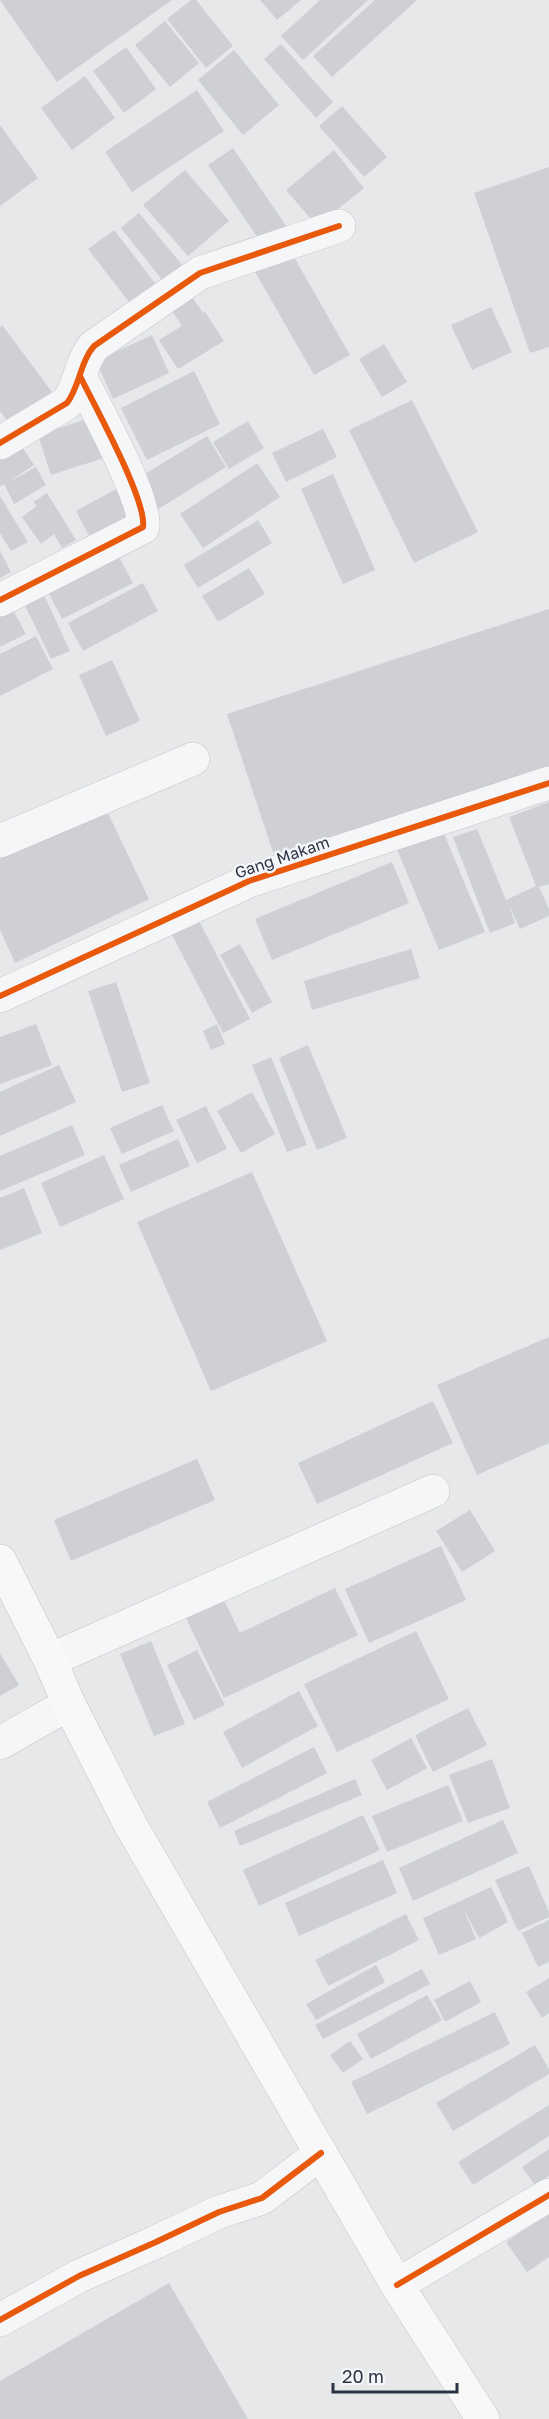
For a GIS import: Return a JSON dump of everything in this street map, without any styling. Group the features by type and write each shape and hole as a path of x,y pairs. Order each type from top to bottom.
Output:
{"main road":[{"path":"0,1561 130,1824 397,2285 483,2419"}],"street":[{"path":"0,443 67,403 74,394 88,352 94,346 200,273 339,226"},
{"path":"0,600 143,527 142,511 120,457 80,376"},
{"path":"0,841 193,759"},
{"name":"Gang Makam","path":"0,996 249,881 549,783"},
{"path":"50,1660 433,1491"},
{"path":"0,1743 69,1704"},
{"path":"0,2320 78,2276 219,2212 262,2198 321,2153"},
{"path":"397,2285 549,2195"}],"building":[{"path":"0,0 172,0 57,82"},
{"path":"191,0 196,0 233,46 206,68 167,19"},
{"path":"260,0 301,0 277,20"},
{"path":"320,0 368,0 303,60 281,36"},
{"path":"375,0 417,0 332,77 313,56"},
{"path":"165,21 199,63 170,87 135,45"},
{"path":"281,44 333,102 316,118 264,59"},
{"path":"126,47 156,89 124,113 93,71"},
{"path":"234,50 279,105 243,135 198,80"},
{"path":"85,76 115,118 72,150 41,108"},
{"path":"197,90 224,131 132,192 105,152"},
{"path":"342,106 387,157 364,177 319,126"},
{"path":"0,125 38,178 0,206"},
{"path":"233,148 287,227 262,244 208,165"},
{"path":"334,150 364,188 317,226 286,190"},
{"path":"549,167 549,347 530,353 474,193"},
{"path":"185,170 229,221 188,256 143,205"},
{"path":"139,213 183,266 163,281 121,228"},
{"path":"114,230 159,288 133,307 88,249"},
{"path":"290,250 350,355 314,375 254,270"},
{"path":"188,291 224,341 178,369 159,340 182,326 168,305"},
{"path":"491,307 512,352 472,370 451,325"},
{"path":"2,325 52,392 10,424 0,411 0,327"},
{"path":"152,335 169,373 113,399 96,361"},
{"path":"384,344 407,382 382,397 359,359"},
{"path":"194,371 220,424 147,460 121,408"},
{"path":"412,400 478,532 414,563 349,430"},
{"path":"93,417 107,457 51,475 38,435"},
{"path":"248,421 264,448 229,469 213,442"},
{"path":"323,429 337,457 286,482 272,453"},
{"path":"207,436 226,467 152,513 132,482"},
{"path":"17,439 34,465 7,483 36,467 46,485 14,504 4,484 0,487 0,450"},
{"path":"257,463 280,497 203,548 180,514"},
{"path":"333,474 375,570 343,584 301,489"},
{"path":"120,487 136,516 92,541 76,511"},
{"path":"47,493 76,540 62,548 54,534 41,544 22,517 37,506 33,502"},
{"path":"0,496 28,542 11,551 0,533"},
{"path":"258,520 272,543 198,588 184,565"},
{"path":"0,551 11,572 0,578"},
{"path":"118,555 133,583 62,619 48,592"},
{"path":"249,568 265,594 218,622 202,596"},
{"path":"143,583 158,611 83,651 68,623"},
{"path":"39,584 70,651 51,659 19,593"},
{"path":"9,603 26,634 0,647 0,608"},
{"path":"549,609 549,779 278,867 227,714"},
{"path":"36,636 53,669 0,696 0,654"},
{"path":"112,660 140,721 106,736 79,675"},
{"path":"549,802 549,884 539,887 549,909 549,916 520,929 508,903 515,923 490,933 453,837 477,829 506,900 536,886 509,817"},
{"path":"106,809 149,899 15,963 0,930 0,859"},
{"path":"442,829 485,932 439,950 396,847"},
{"path":"392,862 409,903 272,960 255,919"},
{"path":"199,921 250,1019 223,1033 172,935"},
{"path":"240,944 272,1002 252,1013 220,955"},
{"path":"411,949 420,978 312,1010 304,981"},
{"path":"116,982 150,1083 122,1092 88,991"},
{"path":"36,1024 52,1065 0,1084 0,1037"},
{"path":"217,1024 225,1044 211,1050 203,1031"},
{"path":"308,1045 347,1138 317,1150 279,1058"},
{"path":"271,1057 307,1145 287,1152 252,1065"},
{"path":"59,1065 76,1102 0,1136 0,1092"},
{"path":"252,1092 275,1134 241,1153 217,1111"},
{"path":"162,1105 174,1131 122,1154 110,1128"},
{"path":"206,1106 227,1149 197,1163 176,1120"},
{"path":"72,1125 85,1155 0,1191 0,1156"},
{"path":"178,1139 190,1166 131,1192 119,1165"},
{"path":"104,1155 124,1199 60,1227 41,1183"},
{"path":"252,1172 327,1341 211,1391 137,1222"},
{"path":"24,1188 42,1233 0,1250 0,1198"},
{"path":"549,1337 549,1443 477,1475 437,1385"},
{"path":"433,1401 453,1443 317,1504 298,1463"},
{"path":"197,1459 215,1500 71,1561 54,1520"},
{"path":"470,1510 495,1551 462,1572 436,1531"},
{"path":"441,1546 466,1600 369,1643 345,1589"},
{"path":"335,1588 358,1635 224,1698 186,1618 224,1600 240,1633"},
{"path":"416,1631 449,1699 337,1752 304,1684"},
{"path":"151,1641 185,1724 154,1736 120,1654"},
{"path":"197,1650 225,1705 194,1720 167,1665"},
{"path":"0,1653 19,1685 0,1696"},
{"path":"299,1691 318,1726 242,1768 223,1732"},
{"path":"468,1708 487,1745 433,1772 415,1735"},
{"path":"411,1738 427,1768 387,1790 371,1760"},
{"path":"314,1747 327,1773 220,1828 207,1802"},
{"path":"492,1759 510,1808 468,1823 449,1775"},
{"path":"355,1779 362,1795 240,1846 234,1831"},
{"path":"448,1785 463,1821 387,1852 372,1816"},
{"path":"363,1815 380,1850 259,1906 243,1870"},
{"path":"503,1820 518,1853 413,1901 399,1868"},
{"path":"383,1860 397,1893 299,1936 285,1903"},
{"path":"529,1866 549,1912 549,1917 518,1931 495,1880"},
{"path":"491,1887 508,1922 479,1938 463,1908 476,1939 439,1955 423,1918"},
{"path":"406,1914 419,1940 328,1986 315,1960"},
{"path":"549,1920 549,1962 538,1967 522,1933"},
{"path":"376,1965 385,1982 316,2020 306,2004"},
{"path":"422,1969 430,1984 323,2039 315,2025"},
{"path":"549,1978 549,2013 542,2018 526,1992"},
{"path":"470,1981 481,2002 445,2022 434,2000"},
{"path":"427,1995 442,2020 371,2059 357,2034"},
{"path":"495,2012 510,2044 367,2114 351,2082"},
{"path":"350,2041 363,2059 343,2073 330,2055"},
{"path":"535,2045 549,2069 549,2074 453,2131 436,2103"},
{"path":"549,2105 549,2136 473,2185 458,2162"},
{"path":"549,2149 549,2176 535,2185 522,2167"},
{"path":"549,2213 549,2257 527,2272 506,2242"},
{"path":"169,2283 248,2419 0,2419 0,2381"}],"cycle path":[{"path":"0,443 67,403 75,389 89,352 94,346 200,273 339,226"},
{"path":"0,600 143,527 142,514 129,475 80,376"},
{"path":"0,996 249,881 549,783"},
{"path":"0,2320 79,2276 219,2212 262,2198 321,2153"},
{"path":"397,2285 549,2195"}]}
